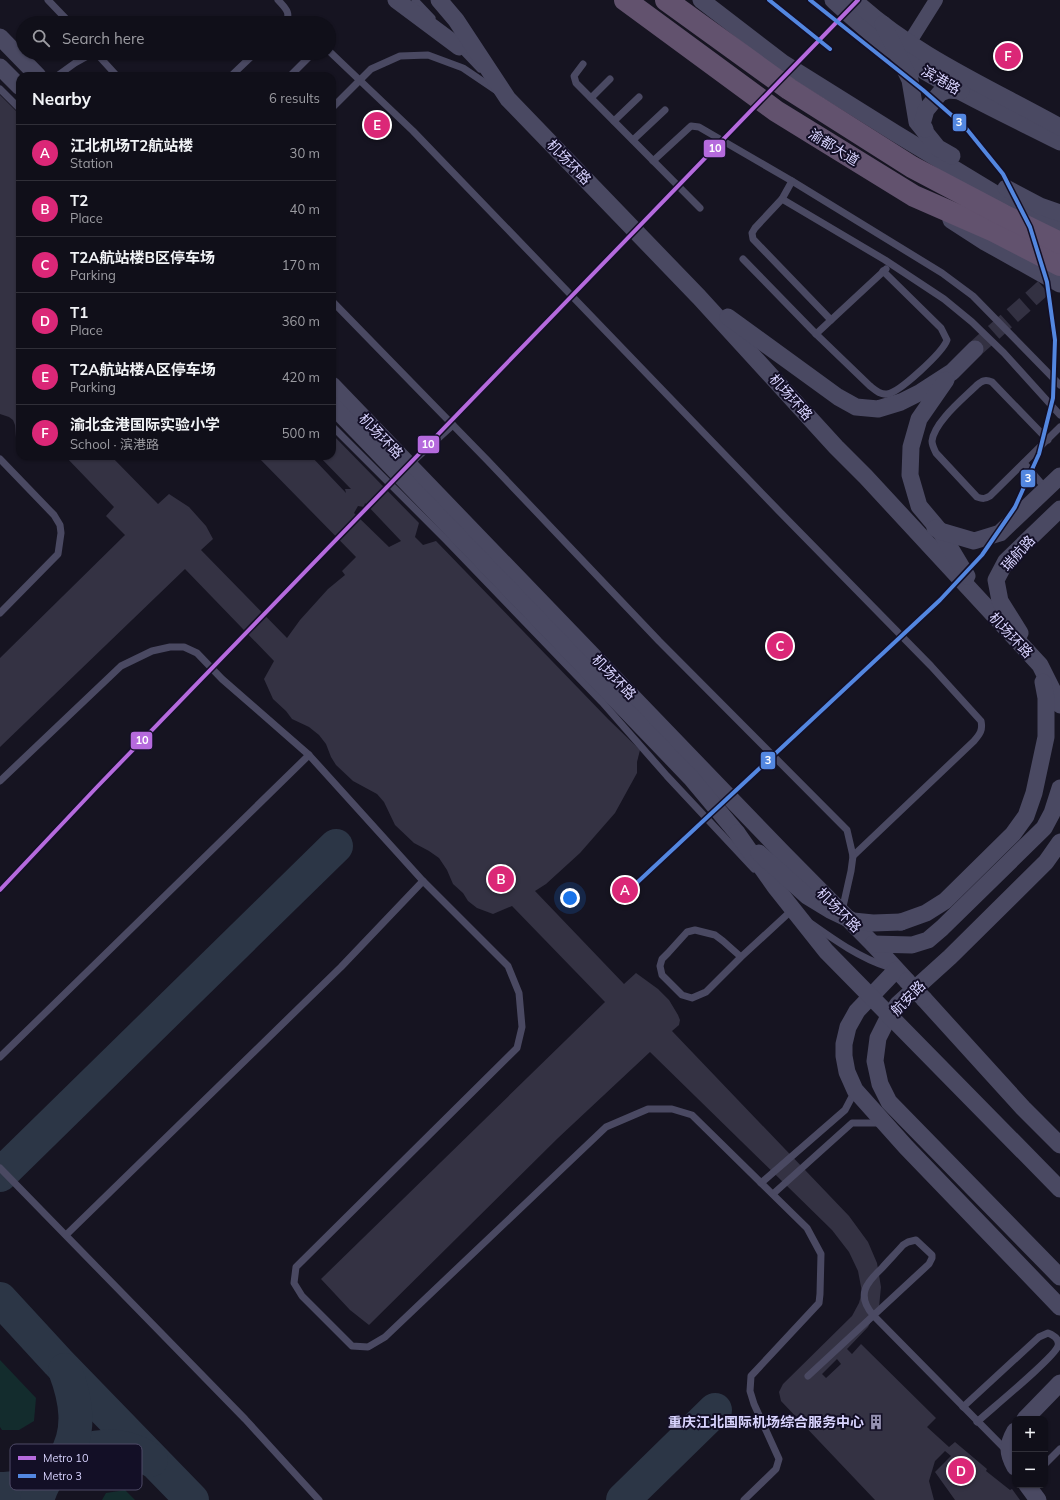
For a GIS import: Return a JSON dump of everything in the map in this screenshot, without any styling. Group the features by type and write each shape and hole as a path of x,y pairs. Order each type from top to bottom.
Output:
{"highway":[{"name":"渝都大道","path":"625,0 776,111 914,196 994,231 1060,265"},
{"name":"渝都大道","path":"666,0 789,89 905,163 1003,215 1060,243"}],"street":[{"path":"396,0 459,47"},
{"name":"机场环路","path":"439,0 456,20 508,99 699,296 836,447 866,477 1040,665 1060,705"},
{"path":"701,0 783,63 832,94 1029,214 1060,227"},
{"name":"滨港路","path":"833,0 867,30 955,70 1060,127"},
{"name":"滨港路","path":"854,0 883,24 904,48 938,79 1060,142"},
{"path":"936,0 904,48 917,122 938,148 984,176 1040,206 1060,213"},
{"path":"0,37 16,53"},
{"path":"22,60 34,72"},
{"path":"0,67 16,83"},
{"path":"928,137 922,124 926,110 930,104 940,93 948,90 961,91"},
{"path":"914,196 985,242 1060,284"},
{"path":"699,296 838,397 856,407 878,409 901,402 921,392 952,372"},
{"path":"974,349 952,372 919,419 911,447 910,475 920,506 940,531 989,611"},
{"name":"机场环路","path":"336,389 873,944 901,975"},
{"name":"机场环路","path":"336,409 691,778 737,833"},
{"name":"瑞航路","path":"940,531 974,541 1000,533 1060,476"},
{"path":"866,477 940,531"},
{"name":"瑞航路","path":"1040,665 1000,601 996,580 1006,561 1060,509"},
{"path":"737,833 807,896 830,910 853,920 872,923 901,922 926,913 945,901 1013,834 1026,816 1034,793 1046,737 1046,698 1040,665"},
{"path":"873,944 912,945 928,940 1044,828 1052,813 1060,788"},
{"path":"737,833 776,888 826,951 1060,1189"},
{"name":"航安路","path":"1060,842 1046,862 950,957 898,1004 886,1022 878,1038 875,1061 880,1084 889,1102 1060,1277"},
{"path":"901,975 1023,1108 1060,1145"},
{"name":"航安路","path":"901,975 858,1011 848,1027 844,1044 844,1056 847,1072 855,1090 884,1123 1060,1307"},
{"path":"1028,1416 1060,1384"},
{"path":"1012,1436 1009,1442 1012,1460"},
{"path":"1029,1488 1038,1500"}],"lane":[{"path":"48,0 63,16"},
{"path":"278,0 289,12 289,16"},
{"name":"机场环路","path":"415,0 508,99"},
{"path":"336,104 371,69 400,56 428,55 464,68 508,99"},
{"path":"336,58 413,131 781,513 931,666 981,721 982,728 980,734 974,742 853,856"},
{"path":"64,72 82,60"},
{"path":"102,60 113,72"},
{"path":"235,72 248,60"},
{"path":"294,72 307,60"},
{"path":"583,64 575,73 574,80 700,208"},
{"path":"591,98 610,79"},
{"path":"0,89 16,105"},
{"path":"614,121 639,97"},
{"path":"633,140 665,110"},
{"path":"653,161 691,126 699,127 792,181 942,273 973,296 1060,385"},
{"path":"792,181 782,199 755,228 752,233 753,239 831,320"},
{"path":"782,199 891,264 944,299 972,322 1004,353 1060,415"},
{"path":"743,258 816,334 870,386 882,394 891,393 905,385 942,349 947,340 941,328 883,271"},
{"path":"816,334 891,264"},
{"path":"336,305 453,425 659,641 847,830 853,856 842,912"},
{"path":"1048,440 992,382 987,380 982,381 977,385 939,423 932,445 936,453 977,497 982,499 990,496 1024,464 1048,440 1060,427"},
{"path":"408,464 453,425"},
{"name":"机场环路","path":"336,430 446,540 602,702 667,776 792,910 838,942 901,975"},
{"path":"0,459 54,515 60,525 61,533 58,554 0,613"},
{"path":"1024,464 1046,489"},
{"path":"0,781 121,666 152,651 170,647 184,647 197,653 222,679 309,756 423,881 508,966 520,993 522,1027 517,1048 296,1268 294,1283 302,1296 352,1346 368,1347 385,1337 606,1127 648,1109 672,1108 692,1115 774,1194 808,1228 821,1254 820,1294 819,1303 751,1376 750,1391 754,1404 779,1459 776,1469 744,1500"},
{"path":"0,1057 309,756"},
{"path":"66,1236 341,967 423,881"},
{"path":"741,958 715,935 695,930 687,932 662,959 660,966 662,975 682,995 692,998 706,992 792,910"},
{"path":"761,1183 845,1110 855,1090"},
{"path":"774,1194 852,1123 884,1123"},
{"path":"0,1168 245,1419 319,1500"},
{"path":"808,1376 873,1315 929,1264 932,1258 930,1252 916,1240 908,1242 904,1245 869,1281 864,1294 864,1303 873,1315 963,1407 1012,1460"},
{"path":"963,1407 1039,1337 1048,1333 1056,1338 1058,1346 1047,1360 977,1422"},
{"path":"1048,1461 1060,1449"}],"green space":[{"path":"0,1360 36,1398 34,1421 19,1430 2,1430 0,1427"},
{"path":"125,1490 135,1500 102,1500 106,1493"}],"building":[{"path":"0,95 16,111 16,438 13,420 0,414"},
{"path":"336,438 419,523 415,537 423,545 436,541 608,719 640,750 637,762 637,773 615,813 580,853 546,884 535,891 624,984 636,973 658,989 669,1000 680,1020 679,1025 672,1031 849,1216 868,1242 877,1263 881,1287 879,1307 868,1327 847,1349 852,1354 861,1344 936,1418 927,1427 949,1447 955,1442 987,1469 986,1471 1010,1490 1012,1489 1020,1500 955,1500 935,1472 951,1456 945,1451 935,1461 929,1481 934,1500 875,1500 781,1401 779,1392 783,1384 852,1316 859,1303 862,1292 858,1271 849,1252 832,1230 650,1052 558,1138 369,1325 350,1310 321,1279 605,1002 512,906 493,914 477,908 468,901 463,893 453,884 447,870 439,858 414,843 395,825 384,802 377,794 353,781 336,765 326,744 319,735 309,727 292,719 273,699 264,679 274,661 185,569 0,747 0,658 125,535 106,516 114,507 69,460 115,460 158,504 169,494 189,507 206,526 213,539 201,550 287,638 300,620 328,589 345,575 342,571 356,557 261,460 315,460 346,493 345,489 351,489 323,460 336,460","holes":["365,503 401,541 389,547 354,513 358,506 364,507","837,1359 841,1364 826,1378 822,1374"]}],"taxiway":[{"path":"0,1175 336,846"},
{"path":"0,1299 58,1362 138,1444"},
{"path":"65,1370 72,1392 75,1415 75,1426 71,1444"},
{"path":"623,1500 715,1410"},
{"path":"142,1449 192,1500"},
{"path":"142,1455 151,1460"},
{"path":"0,1489 10,1488"},
{"path":"37,1500 41,1490"}],"tunnel":[{"path":"975,349 1060,273"}],"metro line":[{"name":"3","path":"769,0 830,49"},
{"name":"3","path":"627,892 940,600 982,555 1015,507 1039,454 1053,398 1055,340 1047,282 1030,227 1003,174 965,127 923,90 810,0"},
{"name":"10","path":"0,890 96,788 858,0"}],"place":[{"name":"渝北金港国际实验小学","path":"1008,56"},
{"name":"T2A航站楼A区停车场","path":"377,125"},
{"name":"T2A航站楼B区停车场","path":"780,646"},
{"name":"T2","path":"501,879"},
{"name":"江北机场T2航站楼","path":"625,890"},
{"name":"重庆江北国际机场综合服务中心","path":"876,1422"},
{"name":"T1","path":"961,1471"}]}
